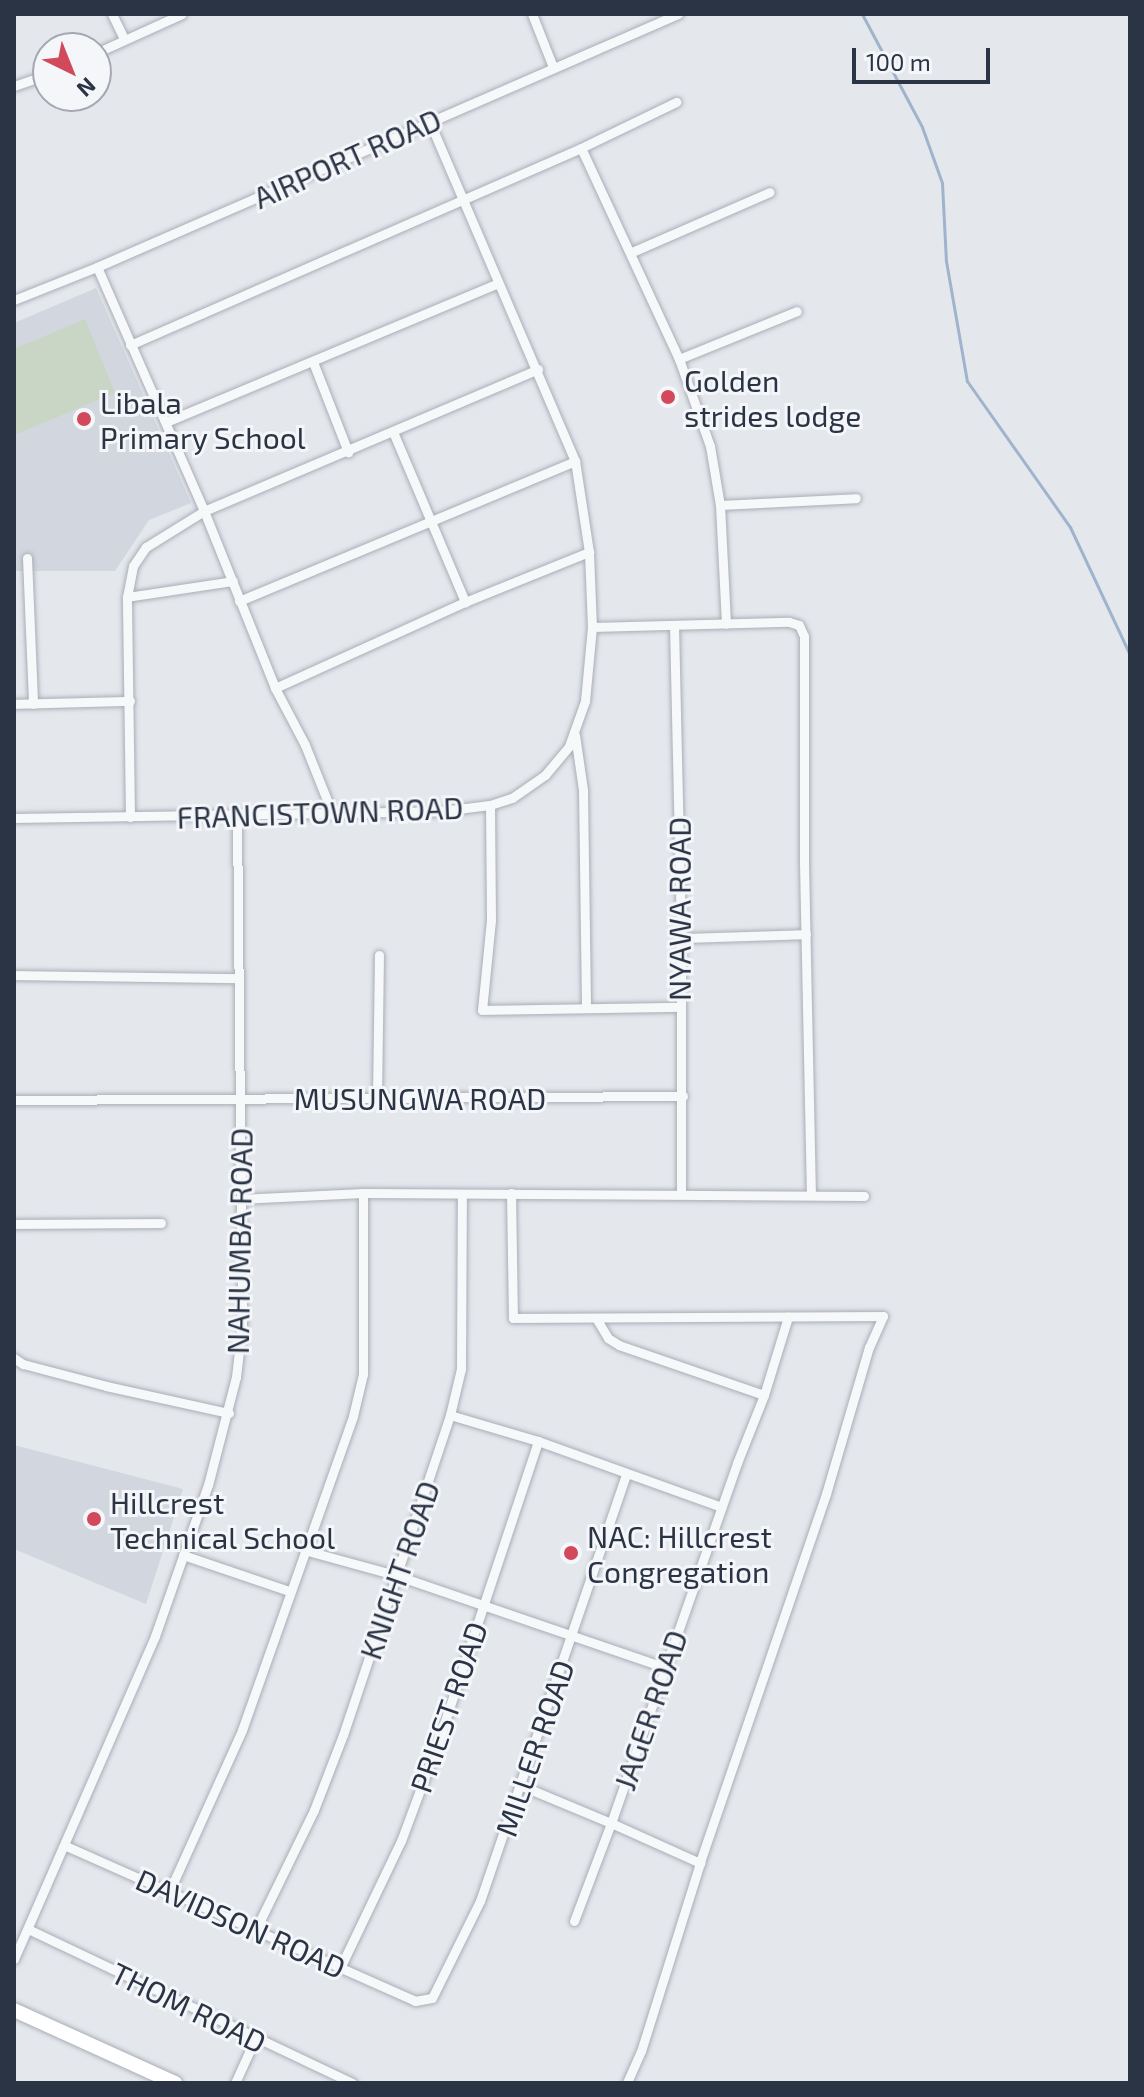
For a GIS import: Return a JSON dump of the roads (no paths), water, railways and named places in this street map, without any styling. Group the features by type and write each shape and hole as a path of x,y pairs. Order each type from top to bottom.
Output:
{"highway":[{"path":"14,2010 175,2083"}],"street":[{"path":"112,14 124,39"},
{"path":"112,45 182,14"},
{"path":"532,14 553,67"},
{"name":"AIRPORT ROAD","path":"14,300 430,122 652,19 678,14"},
{"path":"130,345 581,148 676,102"},
{"name":"FRANCISTOWN ROAD","path":"14,818 333,815 442,811 490,805 512,798 545,775 575,734 589,680 592,627 589,552 575,461 430,122"},
{"path":"581,148 632,252 679,359 710,446 720,505 726,624"},
{"path":"632,252 770,192"},
{"path":"97,267 204,511 275,688 305,745 333,815"},
{"path":"166,422 498,283"},
{"path":"679,359 797,311"},
{"path":"313,362 348,452"},
{"path":"130,817 127,597 133,566 146,547 204,511 538,369"},
{"path":"393,432 465,602"},
{"path":"239,601 575,461"},
{"path":"720,505 856,498"},
{"path":"275,688 465,602 589,552"},
{"path":"27,558 33,704"},
{"path":"127,597 233,581"},
{"path":"592,627 789,622 799,625 804,636 811,1195"},
{"name":"NYAWA ROAD","path":"674,625 683,1096 681,1193"},
{"path":"14,704 130,701"},
{"path":"575,734 583,790 586,1007"},
{"path":"490,805 491,920 482,1010 679,1007"},
{"name":"NAHUMBA ROAD","path":"14,1959 66,1846 155,1636 229,1413 242,1325 237,816"},
{"path":"681,938 806,934"},
{"path":"377,1097 379,955"},
{"path":"14,975 238,978"},
{"name":"MUSUNGWA ROAD","path":"14,1100 683,1096"},
{"path":"239,1199 363,1193 864,1196"},
{"path":"169,1892 242,1730 353,1416 363,1374 363,1193"},
{"path":"511,1193 513,1318 597,1320 652,1316 788,1317 833,1313 883,1316 869,1347 826,1494 700,1863 641,2051 627,2083"},
{"name":"KNIGHT ROAD","path":"256,1929 314,1810 338,1747 450,1415 461,1369 462,1194"},
{"path":"14,1224 161,1223"},
{"name":"JAGER ROAD","path":"522,1786 611,1823 721,1507 764,1395 788,1317"},
{"path":"597,1320 608,1338 619,1345 764,1395"},
{"path":"14,1358 23,1364 106,1386 229,1413"},
{"path":"450,1415 538,1441 721,1507"},
{"name":"PRIEST ROAD","path":"341,1966 401,1841 440,1736 538,1441"},
{"name":"MILLER ROAD","path":"415,2001 432,1998 480,1901 522,1786 626,1475"},
{"path":"304,1550 395,1575 571,1638 664,1667"},
{"path":"183,1555 289,1591"},
{"path":"574,1921 611,1823 700,1863"},
{"name":"DAVIDSON ROAD","path":"66,1846 415,2001"},
{"name":"THOM ROAD","path":"28,1929 352,2083"},
{"path":"235,2083 255,2039"}],"waterway":[{"path":"862,14 922,127 942,183 946,261 967,381 1070,527 1130,655"}],"place":[{"name":"Golden strides lodge","path":"668,397"},
{"name":"Libala Primary School","path":"84,419"},
{"name":"Hillcrest Technical School","path":"94,1519"},
{"name":"NAC: Hillcrest Congregation","path":"571,1553"}]}
